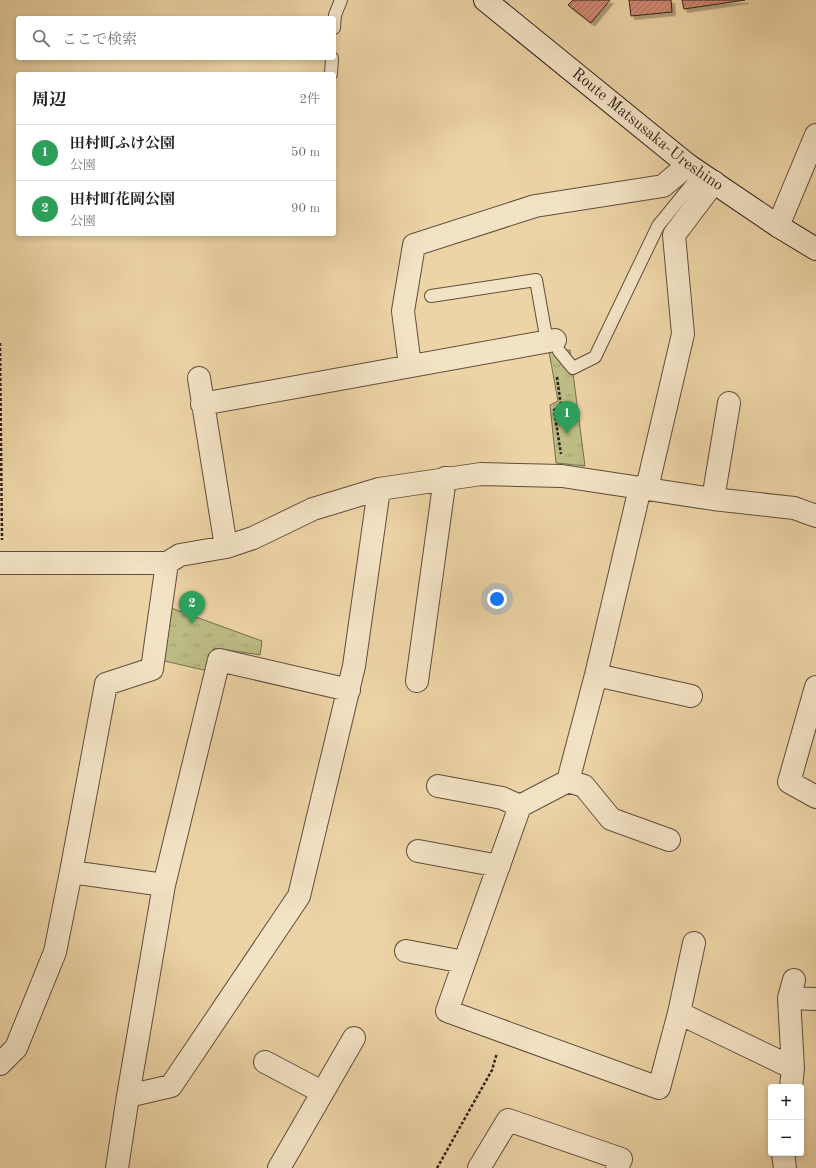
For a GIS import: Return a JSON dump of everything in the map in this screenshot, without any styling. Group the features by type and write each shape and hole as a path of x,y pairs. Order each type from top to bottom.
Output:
{"street":[{"name":"Route Matsusaka-Ureshino","path":"485,0 701,173 778,226 816,249"},
{"path":"778,226 816,135"},
{"path":"410,366 403,311 414,245 534,206 664,186 701,173"},
{"path":"568,781 683,334 674,235 701,173"},
{"path":"202,404 410,366 554,344"},
{"path":"199,378 226,547"},
{"path":"713,498 729,403"},
{"path":"1,555 167,563 180,555 226,547 253,538 313,509 379,490 446,478 481,474 562,476 794,508 816,516"},
{"path":"417,681 446,478"},
{"path":"128,1096 171,1086 299,896 354,666 379,490"},
{"path":"0,1064 16,1048 55,952 106,684 152,669 167,563"},
{"path":"119,1167 128,1096 164,886 219,660 349,690"},
{"path":"596,675 691,696"},
{"path":"816,687 789,782 816,797"},
{"path":"669,840 611,819 584,786 568,781 520,806 447,1011 659,1088 679,1013 694,943"},
{"path":"438,786 502,798 520,806"},
{"path":"418,851 499,866"},
{"path":"71,872 164,886"},
{"path":"406,951 464,962"},
{"path":"679,1013 792,1078 792,989 816,999"},
{"path":"279,1168 354,1038"},
{"path":"265,1062 322,1092"},
{"path":"479,1168 508,1120 621,1159 617,1168"},
{"path":"782,1156 785,1168"}],"lane":[{"path":"335,16 341,0"},
{"path":"331,72 332,60"},
{"path":"431,296 536,280 554,344 572,368 595,357 658,226 701,173"}],"path":[{"path":"0,343 1,555"},
{"path":"554,344 554,363 561,406 554,410 563,464 562,476"},
{"path":"438,1168 492,1070 505,1032"}],"green space":[{"path":"570,350 585,466 556,463 550,405 558,401 549,352"},
{"path":"171,608 262,641 260,655 214,648 208,671 160,660"}],"building":[{"path":"573,0 610,0 591,23 568,5"},
{"path":"629,0 671,0 672,12 631,16"},
{"path":"682,0 745,0 684,9"}],"place":[{"name":"田村町ふけ公園","path":"567,434"},
{"name":"田村町花岡公園","path":"192,624"}]}
